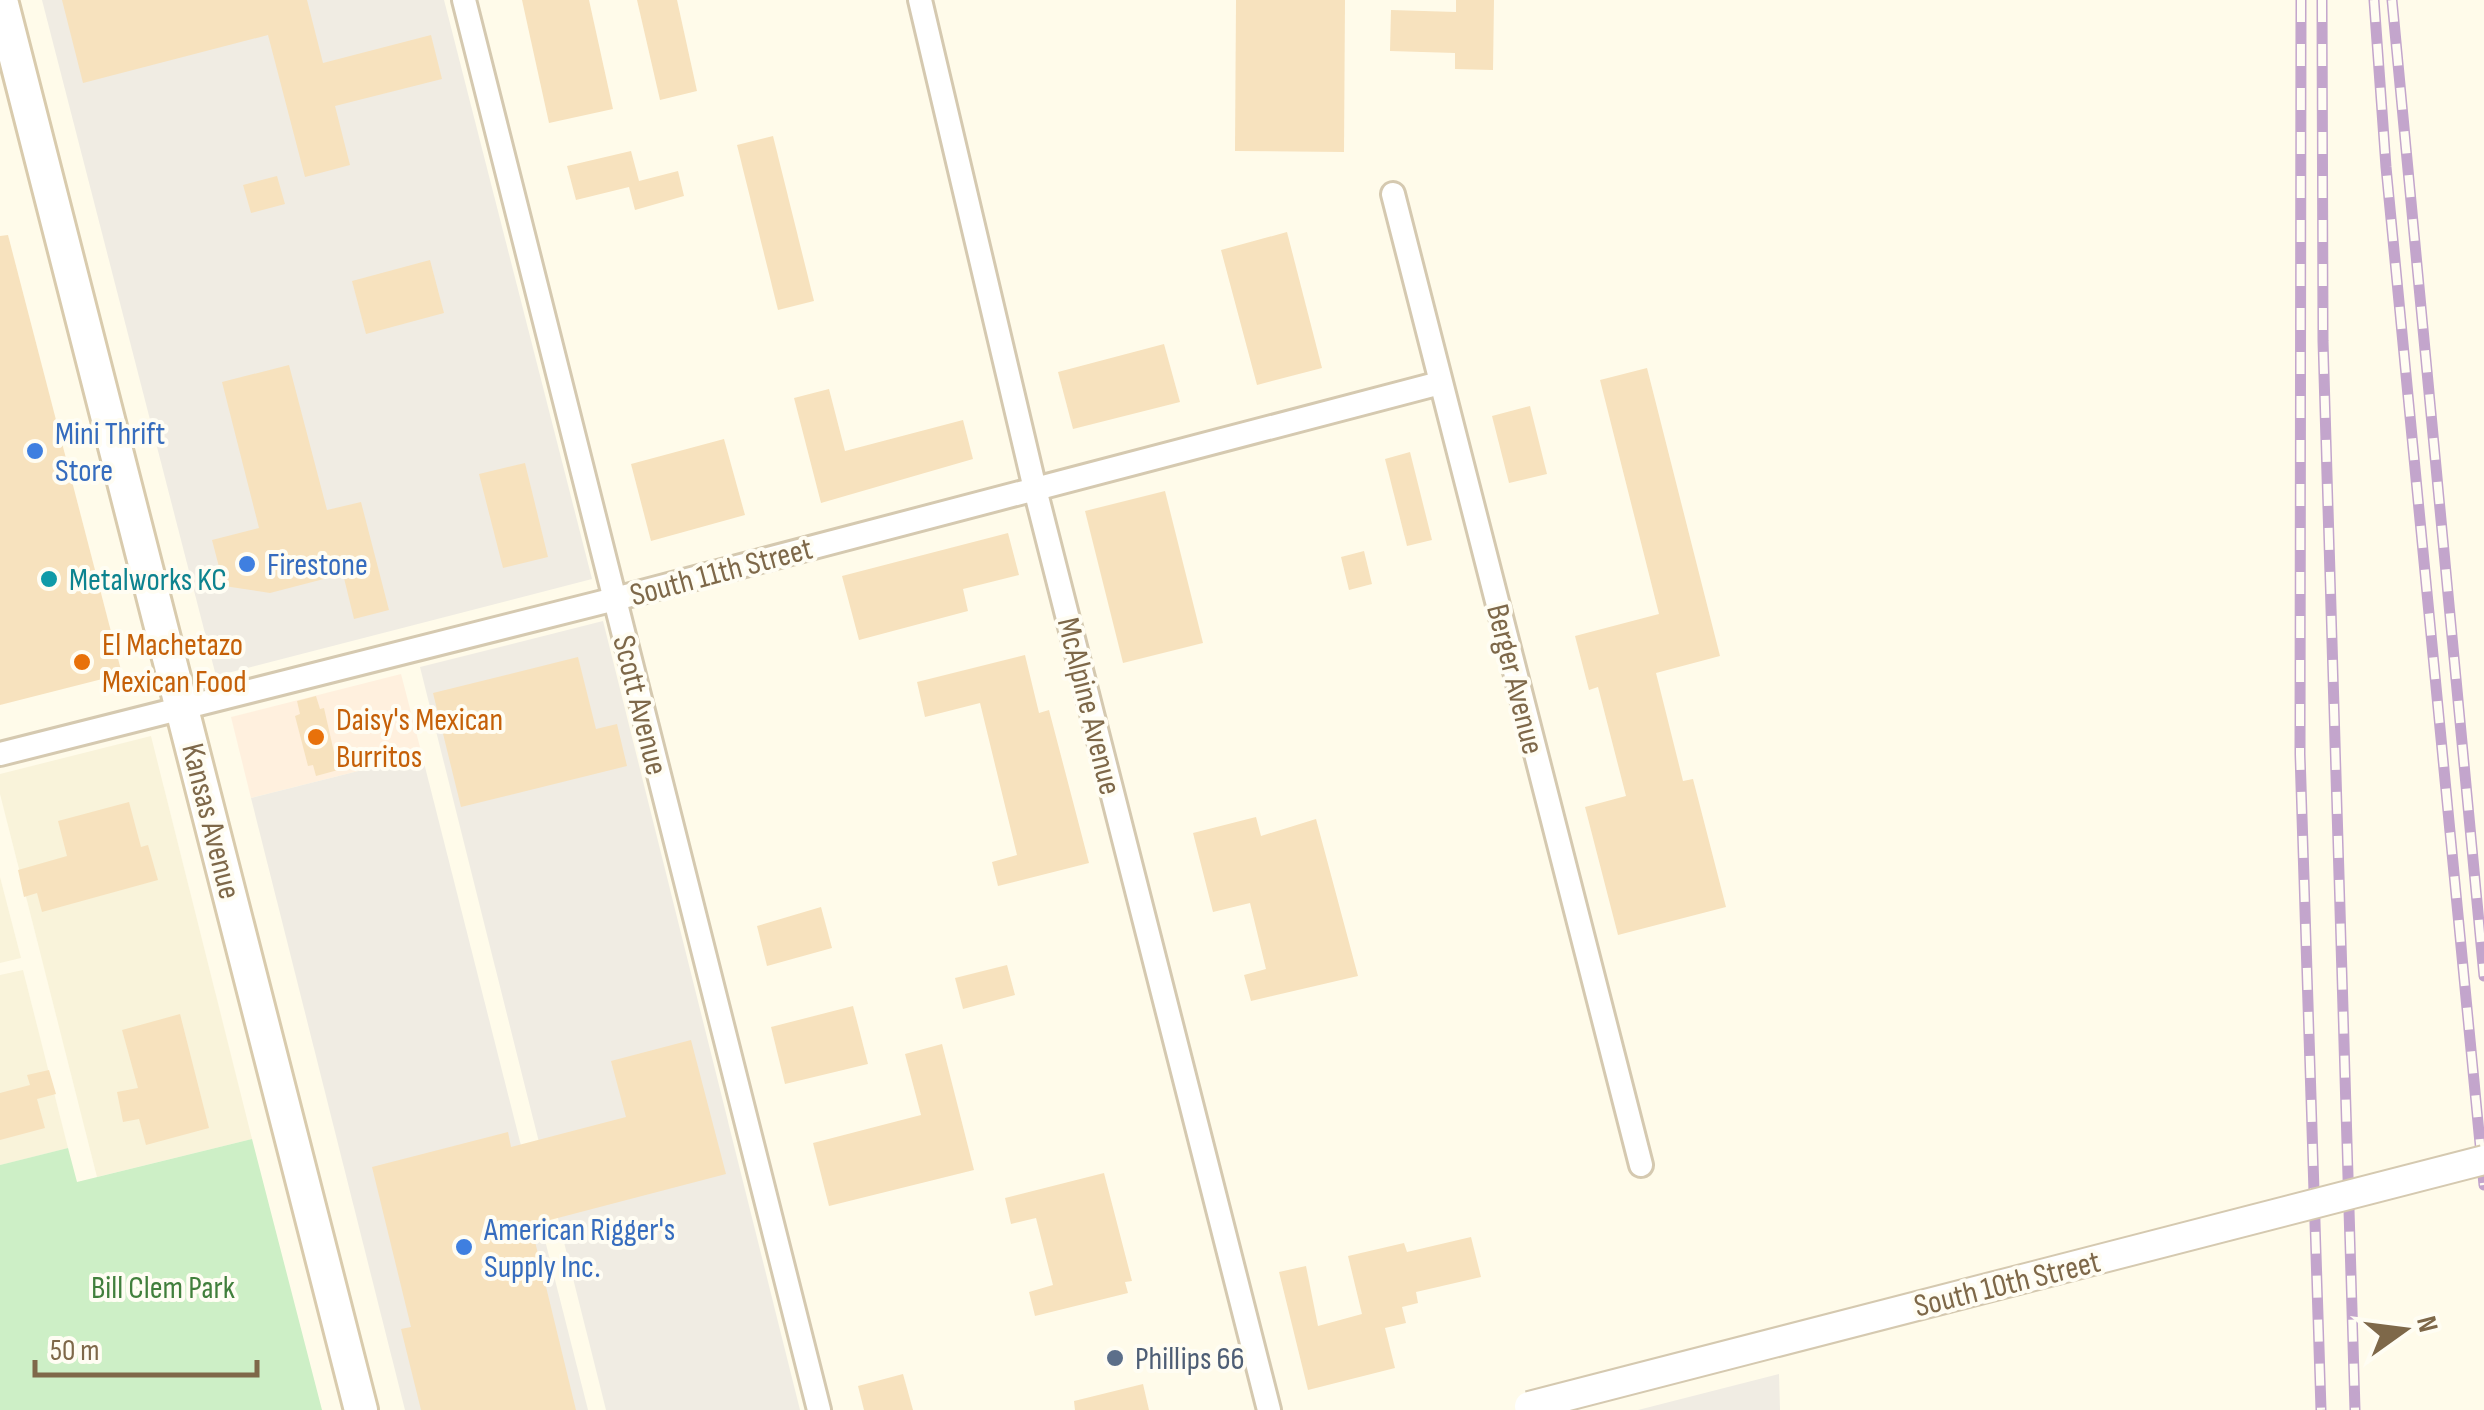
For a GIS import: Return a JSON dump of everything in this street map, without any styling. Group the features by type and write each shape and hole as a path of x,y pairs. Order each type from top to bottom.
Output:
{"main road":[{"name":"Kansas Avenue","path":"1,0 361,1410"}],"street":[{"name":"Scott Avenue","path":"464,0 819,1410"},
{"name":"McAlpine Avenue","path":"920,0 1035,489 1269,1410"},
{"name":"Berger Avenue","path":"1394,194 1641,1164"},
{"name":"South 11th Street","path":"0,754 614,599 1440,383"},
{"name":"South 10th Street","path":"1529,1406 2484,1160"}],"shaded area":[{"path":"42,0 444,0 592,579 216,676"},
{"path":"603,621 800,1410 606,1410 420,667"},
{"path":"401,674 422,755 251,798 231,717"},
{"path":"151,736 252,1139 97,1177 0,794 0,774"},
{"path":"422,755 588,1410 405,1410 251,798"},
{"path":"0,877 21,958 0,963"},
{"path":"23,970 68,1148 0,1165 0,975"},
{"path":"1779,1374 1780,1410 1638,1410"}],"green space":[{"name":"Bill Clem Park","path":"252,1139 322,1410 0,1410 0,1165 68,1148 77,1182"}],"building":[{"path":"62,0 307,0 323,63 431,35 442,79 335,106 350,165 305,177 268,35 83,83"},
{"path":"522,0 589,0 613,109 549,123"},
{"path":"637,0 677,0 697,91 660,100"},
{"path":"1236,0 1345,0 1344,152 1235,151"},
{"path":"1456,0 1494,0 1493,70 1455,69 1455,53 1390,51 1391,10 1456,12"},
{"path":"773,136 814,301 778,310 737,145"},
{"path":"631,151 639,181 678,171 684,196 635,210 629,187 576,200 567,166"},
{"path":"277,176 285,204 251,213 243,185"},
{"path":"1287,232 1322,368 1257,385 1221,250"},
{"path":"8,235 122,674 0,705 0,236"},
{"path":"430,260 444,313 366,334 352,281"},
{"path":"1164,344 1180,402 1073,429 1058,372"},
{"path":"289,365 327,510 361,502 389,610 354,619 343,574 270,593 224,586 212,540 259,528 222,382"},
{"path":"1647,368 1720,656 1656,673 1683,781 1693,779 1726,907 1618,935 1585,807 1626,796 1598,687 1589,690 1575,636 1659,614 1600,380"},
{"path":"829,389 845,451 963,420 973,459 821,503 794,398"},
{"path":"1530,406 1547,474 1509,483 1492,416"},
{"path":"724,439 745,515 651,541 631,464"},
{"path":"1410,452 1432,540 1407,546 1385,459"},
{"path":"525,463 548,557 503,568 479,474"},
{"path":"1165,491 1203,643 1123,663 1085,511"},
{"path":"1008,533 1019,575 963,589 968,611 859,640 842,576"},
{"path":"1364,551 1372,584 1349,590 1341,557"},
{"path":"1025,655 1039,713 1049,710 1089,863 998,886 992,862 1017,855 980,703 925,717 917,682"},
{"path":"578,657 596,729 617,724 627,766 461,807 433,693"},
{"name":"Daisy's Mexican Burritos","path":"316,696 320,709 324,708 338,770 316,776 313,765 308,766 295,716 300,714 297,701"},
{"path":"129,802 141,847 148,845 158,880 42,912 37,893 24,897 18,870 67,856 58,821"},
{"path":"1256,817 1261,836 1316,819 1358,976 1251,1001 1244,975 1266,969 1250,903 1213,912 1193,833"},
{"path":"821,907 832,948 767,966 757,926"},
{"path":"1007,965 1015,995 963,1009 955,978"},
{"path":"853,1006 868,1064 785,1084 771,1027"},
{"path":"180,1014 209,1128 146,1145 139,1119 123,1122 117,1092 138,1088 122,1030"},
{"name":"American Rigger's Supply Inc.","path":"691,1040 726,1174 531,1225 576,1410 421,1410 401,1329 411,1327 372,1167 508,1132 511,1147 626,1117 611,1061"},
{"path":"942,1044 974,1170 829,1206 813,1143 921,1115 905,1054"},
{"path":"49,1070 56,1094 37,1099 45,1128 0,1140 0,1093 30,1085 27,1075"},
{"path":"1104,1173 1132,1281 1125,1282 1128,1293 1035,1316 1029,1292 1053,1285 1036,1218 1011,1224 1005,1198"},
{"path":"1471,1237 1481,1277 1416,1292 1418,1303 1402,1307 1406,1323 1385,1328 1395,1368 1308,1390 1279,1272 1306,1266 1318,1326 1362,1314 1348,1256 1404,1243 1407,1252"},
{"path":"903,1374 913,1410 864,1410 858,1386"},
{"path":"1143,1384 1149,1410 1075,1410 1074,1401"}],"railway":[{"path":"2301,0 2300,754 2321,1410"},
{"path":"2322,0 2323,341 2355,1410"},
{"path":"2374,0 2386,167 2484,1185"},
{"path":"2392,0 2484,976"}],"place":[{"name":"Mini Thrift Store","path":"35,451"},
{"name":"Firestone","path":"247,564"},
{"name":"Metalworks KC","path":"49,579"},
{"name":"El Machetazo Mexican Food","path":"82,662"},
{"name":"Daisy's Mexican Burritos","path":"316,737"},
{"name":"American Rigger's Supply Inc.","path":"464,1247"},
{"name":"Phillips 66","path":"1115,1358"}]}
